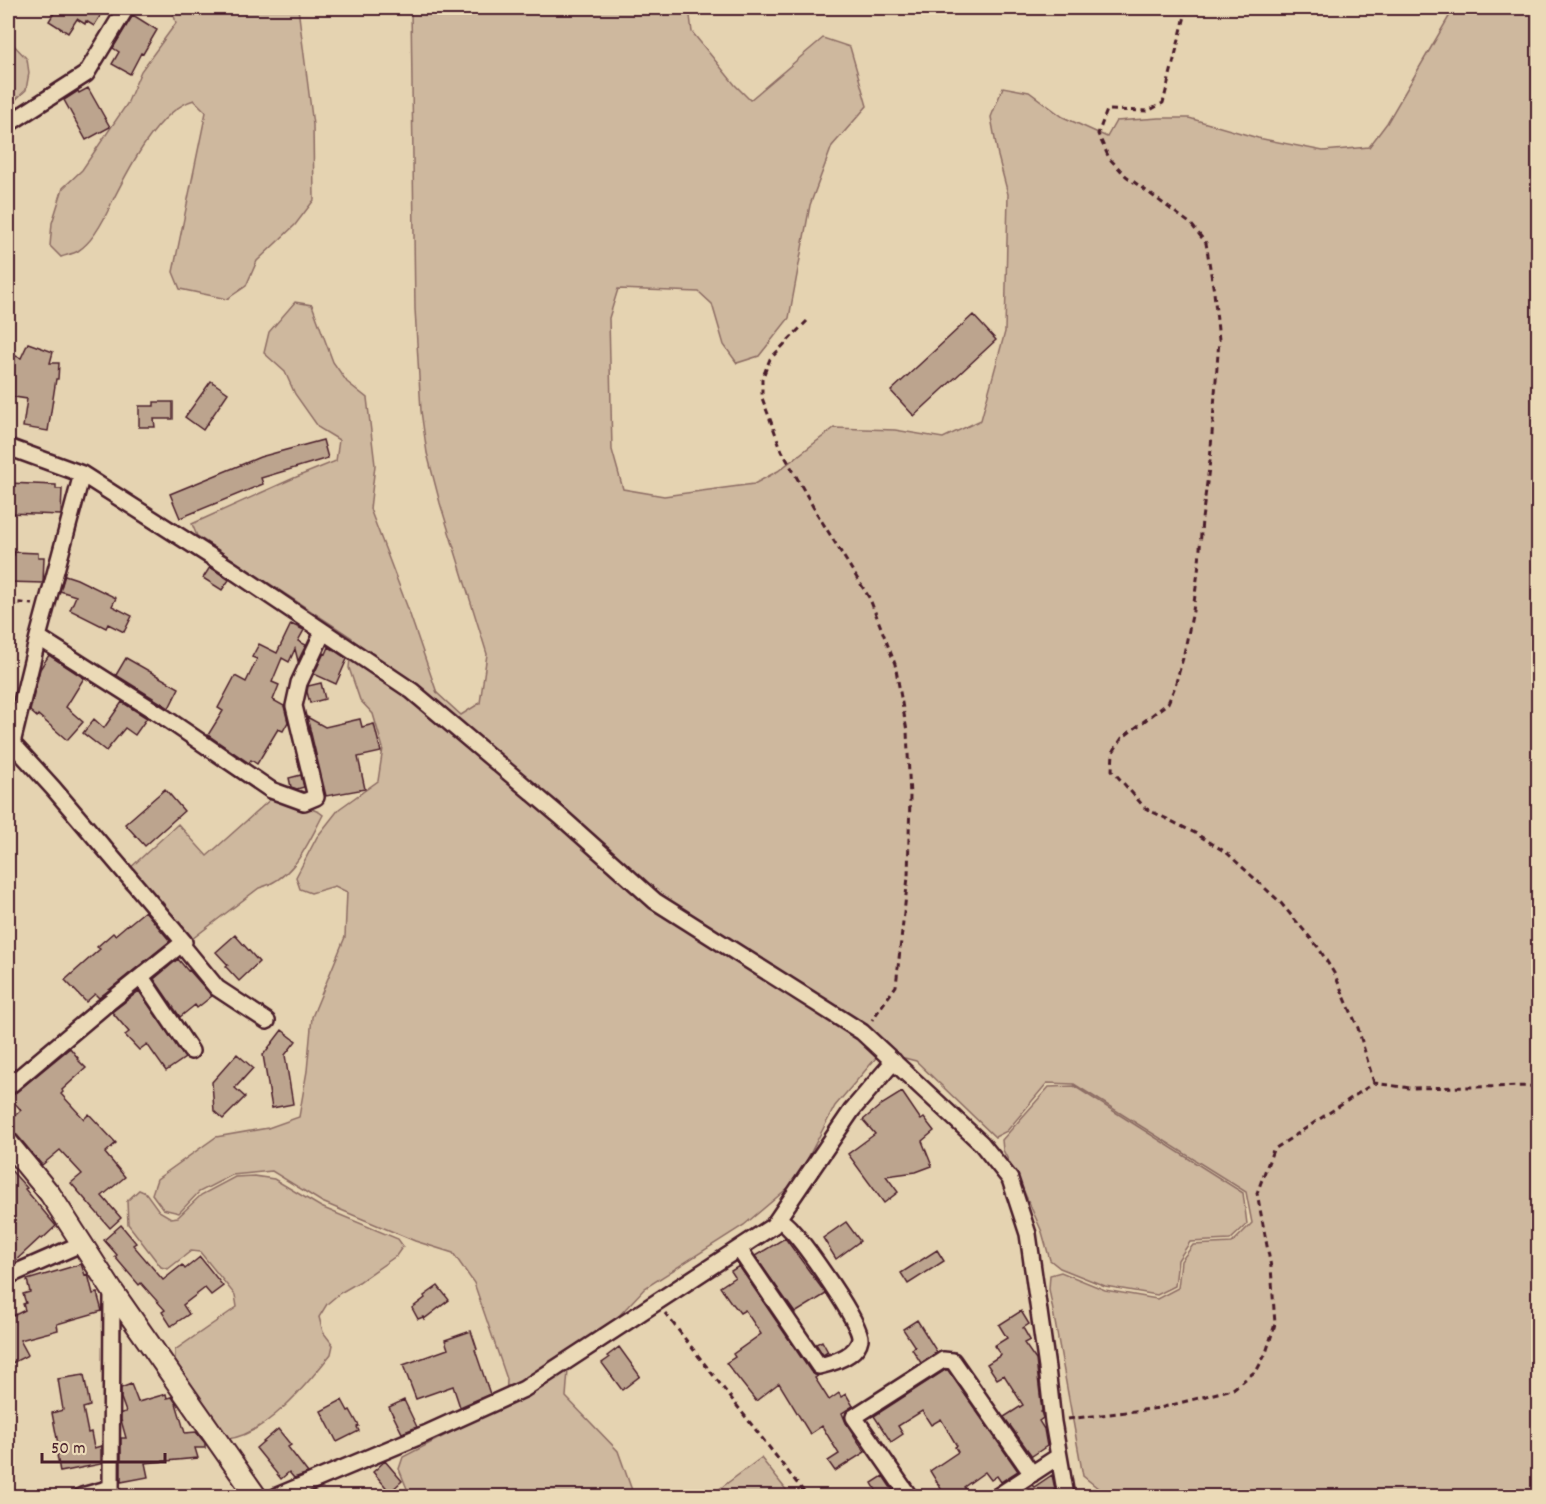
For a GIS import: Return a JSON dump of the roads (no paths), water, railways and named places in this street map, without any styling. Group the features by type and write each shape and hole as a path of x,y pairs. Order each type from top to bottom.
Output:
{"street":[{"path":"8,124 86,74 126,8"},
{"path":"8,447 82,474 229,568 412,691 560,816 655,901 862,1032 981,1143 1010,1179 1028,1234 1053,1422 1066,1497"},
{"path":"8,1087 184,942 53,788 10,745 82,474"},
{"path":"38,637 164,717 270,790 303,802 316,797 294,706 299,683 323,632"},
{"path":"181,944 217,988 267,1022"},
{"path":"141,976 191,1051"},
{"path":"277,1497 524,1389 773,1226 852,1110 894,1061"},
{"path":"9,1148 50,1194 112,1290 256,1497"},
{"path":"739,1249 819,1366 849,1354 860,1338 856,1324 812,1257 791,1229 778,1219"},
{"path":"8,1276 83,1244"},
{"path":"82,1497 111,1492 112,1290"},
{"path":"909,1497 854,1417 943,1360 953,1361 1032,1474"},
{"path":"998,1497 1059,1456"}]}
